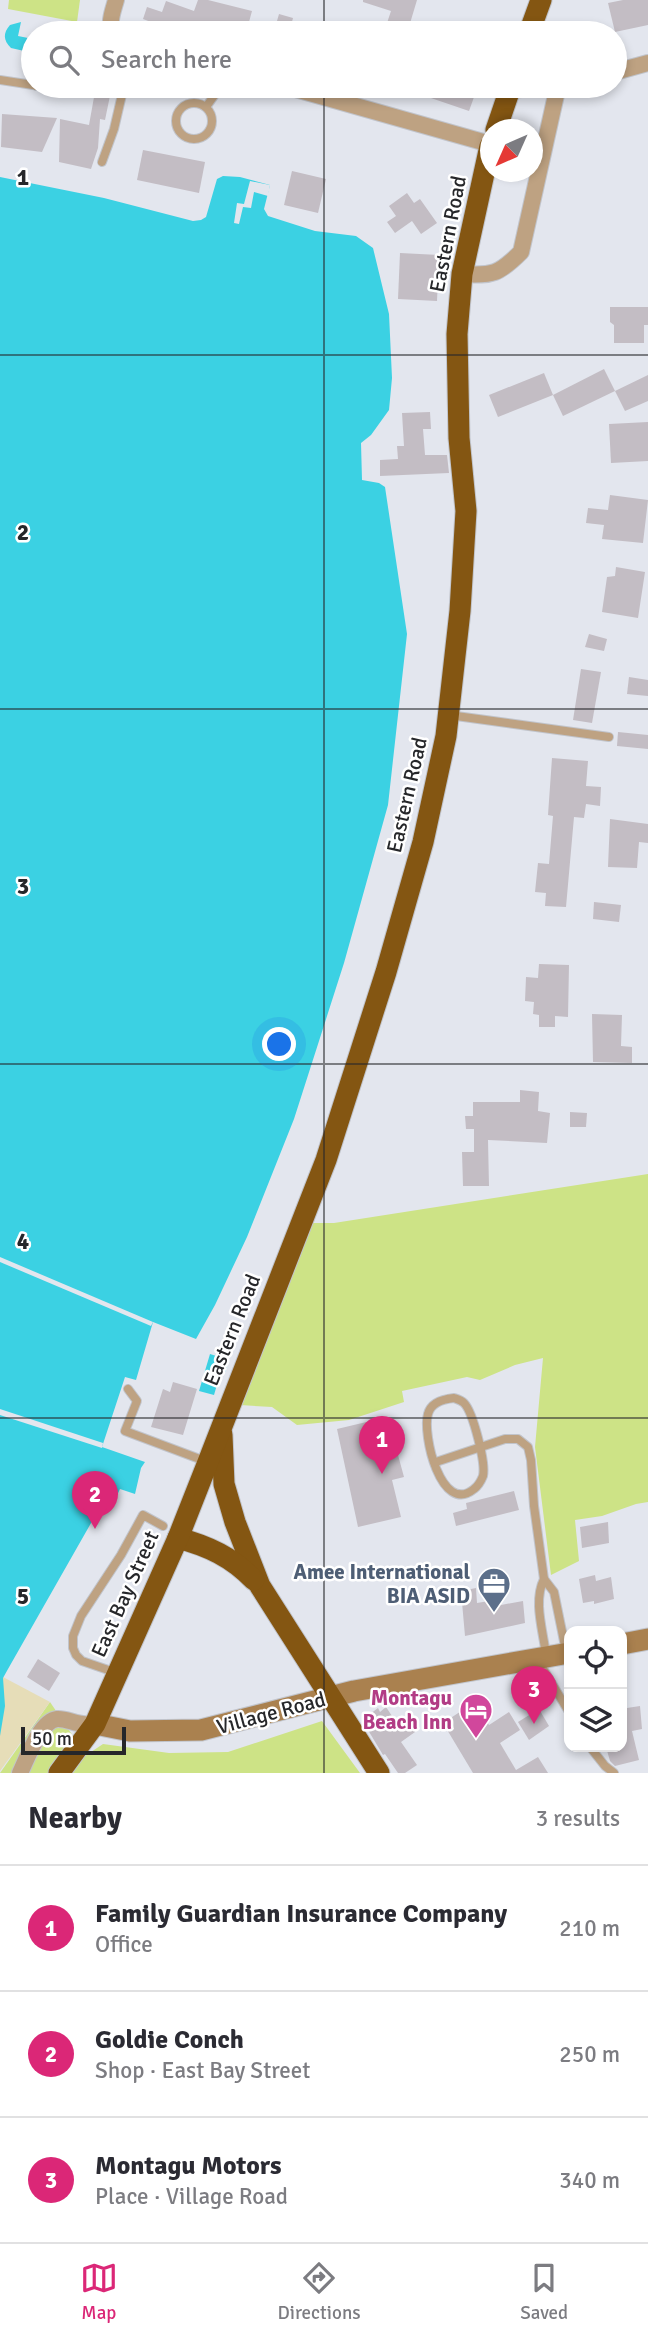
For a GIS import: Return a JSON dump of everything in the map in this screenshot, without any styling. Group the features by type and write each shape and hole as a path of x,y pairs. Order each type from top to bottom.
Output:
{"highway":[{"path":"533,21 541,0"},
{"path":"500,119 507,98"},
{"name":"Eastern Road","path":"221,1426 326,1160 386,972 423,842 446,736 460,611 466,511 457,396 457,334 462,274 483,182"},
{"path":"221,1426 225,1484 234,1522 260,1586 379,1773"},
{"name":"East Bay Street","path":"59,1773 95,1724 170,1532 208,1462 221,1426"},
{"path":"170,1532 223,1555 243,1569 260,1586"}],"main road":[{"path":"627,1643 648,1639"},
{"name":"Village Road","path":"95,1724 130,1731 201,1731 331,1697 555,1656"}],"street":[{"path":"112,21 116,0"},
{"path":"627,69 648,63"},
{"path":"327,98 480,142"},
{"path":"462,274 488,276 521,252 556,98"},
{"path":"20,1773 42,1730 50,1722 59,1719 82,1726 95,1724"}],"lane":[{"path":"0,80 21,84"},
{"path":"102,162 121,98"},
{"path":"206,107 212,98"},
{"path":"197,102 206,107 212,116 212,126 206,135 197,139 186,137 178,130 176,120 179,110 187,104 197,102"},
{"path":"449,715 609,737"},
{"path":"128,1389 137,1401 125,1431 208,1462"},
{"path":"454,1398 464,1403 470,1413 483,1474 473,1490 464,1494 452,1493 438,1474 436,1462 427,1434 428,1412 434,1404 443,1399 454,1398"},
{"path":"436,1462 505,1439 518,1439 528,1447 544,1579 554,1592 555,1656"},
{"path":"117,1673 82,1661 76,1655 73,1636 81,1616 143,1515 170,1532"},
{"path":"544,1579 538,1601 564,1692"},
{"path":"594,1752 614,1773"}],"green space":[{"path":"9,0 80,0 77,21 8,9"},
{"path":"648,1174 648,1502 602,1516 575,1520 579,1561 551,1575 535,1447 543,1358 515,1365 480,1380 467,1377 402,1391 404,1402 349,1420 297,1425 272,1407 240,1405 312,1223 334,1223"},
{"path":"50,1702 75,1739 49,1773 0,1773"},
{"path":"322,1721 360,1773 72,1773 85,1756 103,1744 169,1753 228,1752"}],"sand":[{"path":"3,1677 50,1702 0,1771 0,1682"}],"water":[{"path":"21,22 18,36 21,37 21,50 11,48 6,42 5,34 10,25"},
{"path":"223,176 240,177 270,185 264,209 268,216 315,231 356,236 373,248 389,314 392,378 389,410 371,435 361,443 362,480 385,487 407,634 388,805 344,963 294,1119 247,1237 196,1339 153,1322 136,1380 125,1377 102,1447 145,1462 135,1494 120,1489 109,1512 99,1509 8,1669 3,1678 5,1706 0,1736 0,177 104,198 193,221 206,217 217,179"},
{"path":"210,1354 229,1360 225,1372 221,1371 214,1395 199,1391"}],"pier":[{"path":"250,181 270,185 268,196 254,192 251,208 243,207 239,224 234,223 237,203 244,204"},
{"path":"0,1257 153,1322 151,1326 0,1262"},
{"path":"0,1409 103,1443 102,1448 0,1415"}],"building":[{"path":"198,0 208,0 252,11 249,21 143,19 147,7 162,12 166,1 194,11"},
{"path":"417,0 411,21 388,21 391,11 363,2"},
{"path":"648,0 648,25 627,29 627,21 612,21 608,3"},
{"path":"279,14 293,18 292,21 277,21"},
{"path":"94,98 110,98 105,120 100,119 98,148 91,169 59,162 60,119 89,125"},
{"path":"431,98 474,98 469,111"},
{"path":"2,114 57,118 42,152 1,147"},
{"path":"143,150 205,162 199,193 137,180"},
{"path":"292,171 326,179 318,213 284,205"},
{"path":"407,193 414,203 420,199 437,223 421,234 412,221 395,233 387,222 396,216 389,206"},
{"path":"400,253 439,255 437,301 398,299"},
{"path":"610,307 648,307 644,343 614,343"},
{"path":"604,369 615,391 563,416 553,395"},
{"path":"544,373 553,395 498,417 489,395"},
{"path":"648,375 648,401 625,411 615,391"},
{"path":"430,412 431,429 423,429 425,455 447,455 449,473 380,476 380,460 398,459 397,446 404,446 402,413"},
{"path":"648,422 648,461 611,463 609,424"},
{"path":"610,495 648,500 643,543 602,539 604,525 586,523 588,508 608,510"},
{"path":"616,567 645,572 638,618 602,612 607,577 615,576"},
{"path":"589,634 607,639 604,651 585,647"},
{"path":"581,669 601,672 592,723 573,720"},
{"path":"629,677 648,680 648,696 627,694"},
{"path":"618,732 648,735 648,749 617,746"},
{"path":"552,758 588,761 586,786 601,787 600,806 586,804 584,818 574,817 566,907 545,906 546,893 535,892 538,863 549,864 553,816 548,815"},
{"path":"610,819 648,824 648,843 639,842 637,868 608,867"},
{"path":"594,902 621,905 619,922 593,919"},
{"path":"539,964 569,965 568,1017 555,1016 555,1027 539,1027 539,1015 533,1014 534,1002 525,1001 526,977 538,978"},
{"path":"592,1014 622,1015 621,1046 632,1047 632,1063 593,1062"},
{"path":"520,1090 539,1092 538,1111 550,1113 547,1143 488,1140 489,1186 463,1186 462,1152 474,1152 474,1129 466,1129 465,1116 473,1116 473,1102 520,1102"},
{"path":"570,1112 587,1113 586,1127 570,1127"},
{"path":"173,1382 197,1389 183,1435 151,1427 163,1389 170,1392"},
{"path":"379,1419 388,1457 398,1455 404,1477 392,1480 401,1517 358,1527 337,1429"},
{"path":"514,1491 519,1510 456,1526 453,1513 467,1509 466,1503"},
{"path":"608,1522 609,1543 582,1548 580,1527"},
{"path":"595,1575 596,1581 611,1577 614,1599 594,1604 594,1601 583,1603 579,1579"},
{"name":"Amee International BIA ASID","path":"476,1588 477,1603 501,1599 501,1605 523,1601 525,1623 465,1636 461,1591"},
{"path":"38,1659 60,1673 49,1691 27,1677"},
{"name":"Montagu Beach Inn","path":"475,1702 489,1725 509,1712 520,1730 500,1743 516,1770 538,1757 548,1773 473,1773 443,1723"},
{"path":"640,1706 642,1729 632,1731 639,1760 615,1766 607,1752 627,1752 627,1708"},
{"path":"386,1707 398,1725 406,1719 415,1732 401,1742 417,1765 405,1773 398,1773 385,1754 383,1755 362,1720 378,1708 380,1712"},
{"path":"539,1709 549,1726 529,1740 518,1722"}],"place":[{"name":"Family Guardian Insurance Company","path":"382,1474"},
{"name":"Goldie Conch","path":"95,1529"},
{"name":"Amee International BIA ASID","path":"494,1614"},
{"name":"Montagu Motors","path":"534,1724"},
{"name":"Montagu Beach Inn","path":"476,1740"}]}
